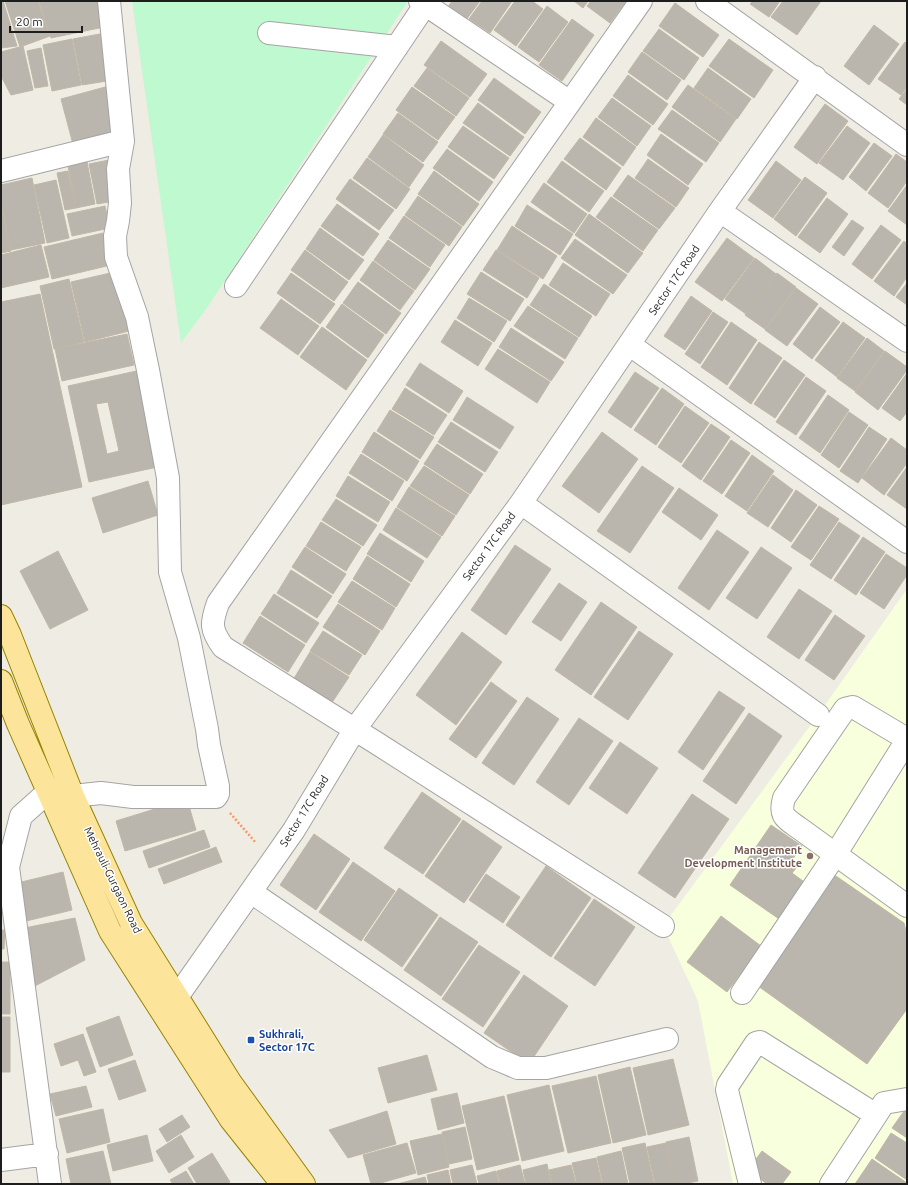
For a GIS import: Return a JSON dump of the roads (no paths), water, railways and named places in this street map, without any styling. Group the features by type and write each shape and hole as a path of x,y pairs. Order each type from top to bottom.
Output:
{"main road":[{"name":"Mehrauli-Gurgaon Road","path":"1,616 10,635 73,796 131,923 231,1082 304,1184"},
{"name":"Mehrauli-Gurgaon Road","path":"1,681 18,724 110,931 231,1120 282,1184"}],"street":[{"path":"73,796 101,793 133,798 216,797 218,794 218,786 189,638 170,572 168,478 148,370 137,317 116,257 114,236 118,221 120,203 118,169 123,141 109,1"},
{"path":"641,1 218,603 212,620 215,637 223,647 355,729 662,926"},
{"path":"707,1 815,77 907,145"},
{"path":"236,286 397,47 423,3 570,102"},
{"path":"269,33 397,47"},
{"name":"Sector 17C Road","path":"162,1013 177,997 294,830 355,729 521,503 720,211 815,77"},
{"path":"1,171 123,141"},
{"path":"720,211 907,341"},
{"path":"630,345 907,542"},
{"path":"521,503 818,715"},
{"path":"742,993 835,854 907,739 853,707 845,709 784,798 782,807 785,817 835,854 907,906"},
{"path":"48,792 21,816 8,867 50,1184"},
{"path":"251,892 492,1057 518,1068 546,1068 667,1039"},
{"path":"750,1184 727,1090 728,1085 756,1043 760,1042 876,1115"},
{"path":"831,1184 884,1103 907,1099"},
{"path":"1,1160 47,1154"}],"place":[{"name":"Management Development Institute","path":"810,856"},
{"name":"Sukhrali, Sector 17C","path":"251,1040"}]}
